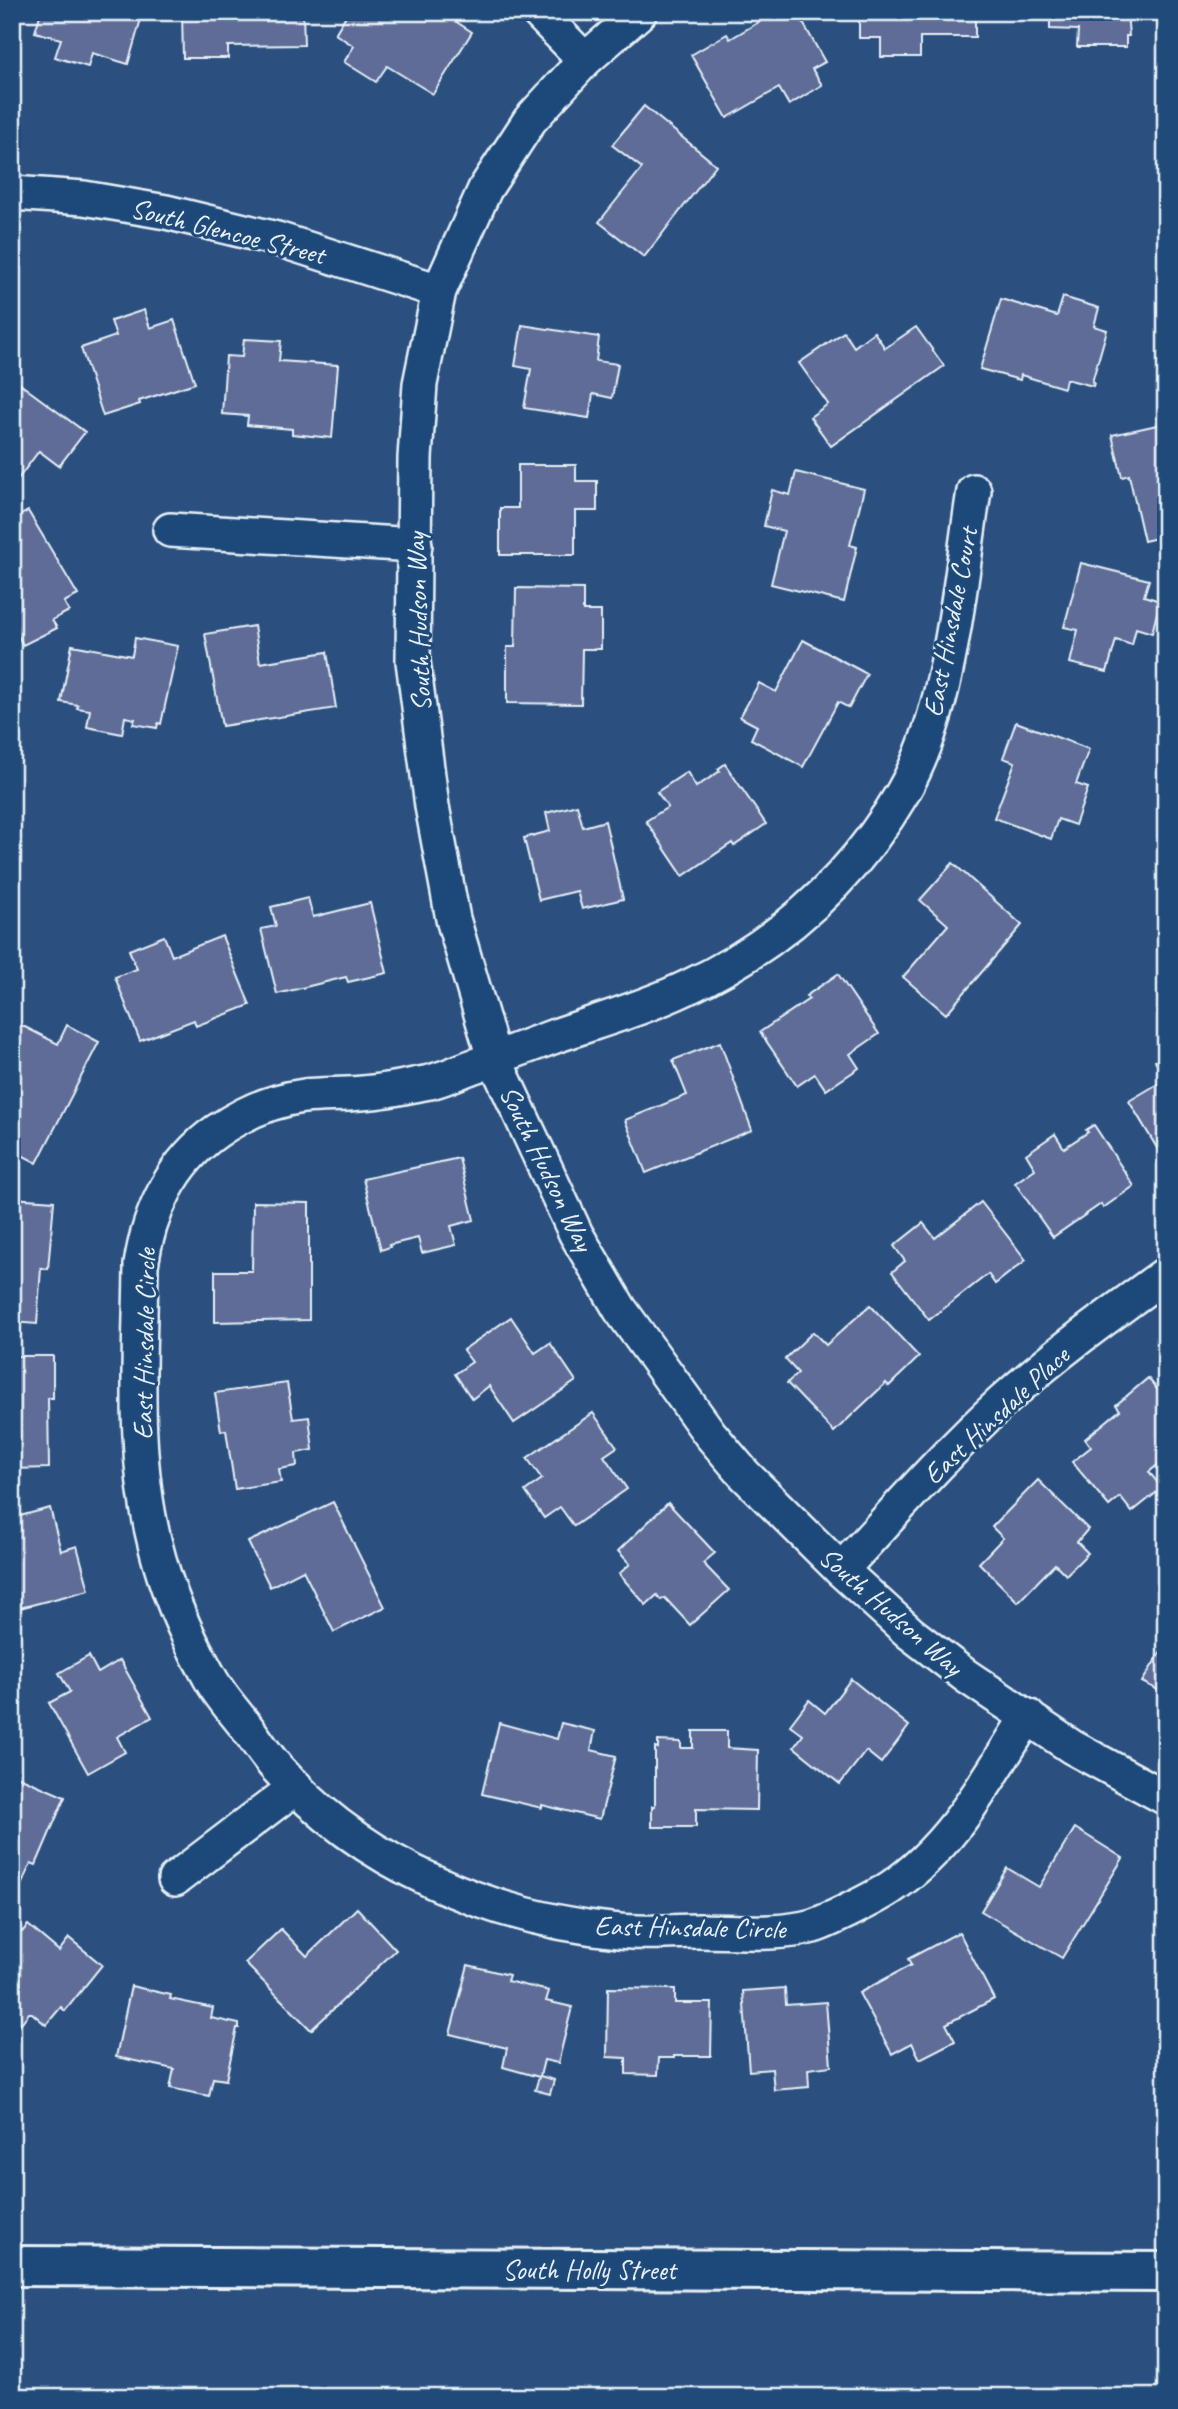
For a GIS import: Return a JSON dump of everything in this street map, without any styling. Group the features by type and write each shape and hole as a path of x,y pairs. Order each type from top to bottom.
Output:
{"main road":[{"name":"South Holly Street","path":"12,2266 1166,2272"}],"street":[{"path":"538,12 585,60"},
{"name":"South Hudson Way","path":"640,12 585,60 530,120 485,189 439,291 420,384 415,458 414,661 432,806 453,919 494,1058 576,1234 620,1310 710,1434 744,1474 841,1570 910,1633 966,1676 1072,1747 1166,1798"},
{"name":"South Glencoe Street","path":"12,193 84,198 166,212 277,239 439,291"},
{"name":"East Hinsdale Court","path":"494,1058 683,990 724,970 792,925 822,897 866,848 904,790 929,734 946,674 974,492"},
{"path":"170,530 415,544"},
{"name":"East Hinsdale Circle","path":"494,1058 435,1080 379,1092 293,1098 257,1110 215,1132 183,1161 160,1197 145,1238 141,1265 140,1430 155,1543 176,1609 210,1679 277,1768 311,1802 387,1857 442,1886 515,1912 577,1926 624,1932 788,1931 816,1925 890,1888 938,1847 963,1817 1028,1716"},
{"name":"East Hinsdale Place","path":"841,1570 953,1450 1000,1404 1048,1361 1166,1274"},
{"path":"175,1879 296,1787"}],"building":[{"path":"41,12 143,12 128,64 92,53 88,67 55,57 61,39 35,32"},
{"path":"182,12 303,12 304,45 228,46 228,58 183,58"},
{"path":"348,12 441,12 472,32 433,94 387,66 376,82 344,62 354,46 335,34"},
{"path":"776,12 797,12 825,62 812,69 822,85 789,105 779,88 727,118 691,55 727,34 730,39"},
{"path":"859,12 975,12 975,37 920,37 920,57 881,57 881,38 859,38"},
{"path":"1050,12 1127,12 1129,36 1126,36 1126,47 1077,47 1078,30 1050,29"},
{"path":"644,106 716,165 644,257 599,222 642,168 612,145"},
{"path":"1063,297 1099,308 1094,326 1107,330 1093,386 1066,379 1064,388 1021,375 1020,380 980,369 1001,299 1057,316"},
{"path":"144,310 150,328 174,320 195,383 103,416 81,348 116,336 111,321"},
{"path":"522,325 599,337 596,361 618,364 612,398 593,394 589,418 524,408 531,369 515,366"},
{"path":"916,327 944,366 831,446 810,417 828,404 799,363 844,332 854,347 874,332 885,348"},
{"path":"244,339 281,341 279,361 338,365 332,438 292,434 292,429 247,425 248,416 222,414 226,356 242,357"},
{"path":"20,384 85,432 59,466 39,451 15,483 12,481 12,396"},
{"path":"1166,423 1166,536 1144,541 1129,475 1122,477 1112,435"},
{"path":"518,465 576,465 576,481 597,481 597,511 575,511 575,555 500,555 500,508 518,508"},
{"path":"796,472 864,489 850,545 857,547 844,602 771,584 784,531 764,526 772,490 790,495"},
{"path":"28,511 78,595 64,602 69,611 52,620 57,628 23,645 12,625 12,520"},
{"path":"1081,563 1149,580 1144,596 1160,601 1152,633 1136,628 1132,645 1116,640 1107,672 1070,663 1078,630 1064,627"},
{"path":"516,588 583,589 583,611 601,611 601,649 582,649 581,704 507,703 507,647 515,647"},
{"path":"254,626 260,663 327,652 336,708 222,726 205,634"},
{"path":"135,638 178,646 161,724 158,723 157,728 133,724 135,719 125,717 122,734 87,727 90,710 61,702 72,645 132,656"},
{"path":"803,640 867,674 849,708 838,702 803,767 751,739 757,726 740,717 759,683 776,692"},
{"path":"1016,722 1089,749 1076,784 1088,788 1075,825 1058,819 1051,839 994,818 1015,762 1003,758"},
{"path":"725,764 766,824 683,876 646,821 668,807 657,792 687,772 696,787 720,771 718,769"},
{"path":"577,805 583,827 605,821 623,899 582,909 577,891 539,900 524,838 550,831 546,813"},
{"path":"953,863 1022,925 946,1014 903,977 948,925 920,900"},
{"path":"308,898 313,917 370,903 387,973 348,982 346,977 277,994 261,929 276,926 271,907"},
{"path":"164,936 172,956 222,936 250,1005 196,1026 194,1020 140,1041 115,977 137,969 129,950"},
{"path":"838,974 879,1034 850,1054 859,1068 826,1090 815,1074 797,1086 760,1032 809,999 806,996"},
{"path":"13,1021 58,1044 67,1025 99,1042 37,1163 12,1150"},
{"path":"720,1042 752,1130 646,1173 625,1120 687,1095 673,1060"},
{"path":"1166,1054 1166,1079 1155,1061"},
{"path":"1166,1079 1166,1163 1129,1101"},
{"path":"1094,1125 1134,1186 1103,1208 1101,1204 1053,1237 1015,1183 1035,1169 1026,1154 1055,1134 1064,1148"},
{"path":"459,1158 474,1220 451,1226 456,1245 422,1253 418,1238 389,1245 390,1247 381,1250 363,1179"},
{"path":"12,1198 54,1201 48,1269 41,1268 37,1324 12,1322"},
{"path":"253,1202 309,1203 309,1320 215,1322 215,1271 252,1271"},
{"path":"981,1202 1026,1260 995,1284 988,1274 929,1320 892,1272 905,1261 894,1246 923,1223 935,1238"},
{"path":"870,1305 919,1357 889,1386 886,1383 834,1432 787,1383 798,1373 785,1359 813,1332 826,1345"},
{"path":"511,1317 535,1353 550,1343 576,1381 514,1423 489,1386 472,1399 455,1374 472,1362 463,1350"},
{"path":"12,1356 53,1356 53,1398 48,1398 49,1468 12,1469"},
{"path":"1148,1378 1166,1400 1166,1458 1149,1472 1162,1488 1132,1512 1120,1497 1109,1506 1072,1462 1091,1447 1085,1439 1120,1410 1116,1405"},
{"path":"287,1383 293,1419 309,1417 313,1450 296,1453 297,1466 279,1469 281,1482 235,1489 226,1430 221,1431 215,1393"},
{"path":"593,1413 617,1447 604,1456 627,1489 574,1526 560,1507 544,1518 525,1491 542,1479 527,1458"},
{"path":"1038,1480 1088,1529 1077,1542 1088,1553 1066,1575 1055,1564 1018,1602 979,1563 1003,1538 992,1527"},
{"path":"333,1502 385,1607 334,1632 303,1570 270,1587 248,1542"},
{"path":"668,1503 715,1553 703,1563 729,1590 690,1625 665,1598 661,1600 657,1595 646,1605 619,1574 630,1564 618,1551"},
{"path":"50,1508 61,1551 77,1546 89,1590 16,1609 12,1595 12,1518"},
{"path":"1166,1643 1166,1694 1142,1682"},
{"path":"89,1656 98,1673 120,1660 152,1717 117,1737 125,1752 88,1773 49,1703 70,1692 59,1673"},
{"path":"851,1679 909,1726 881,1763 866,1751 840,1784 794,1747 803,1735 790,1725 809,1700 825,1713"},
{"path":"499,1723 557,1739 561,1723 595,1731 591,1750 616,1756 600,1819 482,1794"},
{"path":"693,1731 727,1731 727,1748 758,1750 757,1810 696,1809 696,1827 652,1827 652,1806 655,1806 655,1747 658,1748 658,1741 681,1742 681,1748 693,1748"},
{"path":"12,1774 65,1797 36,1865 31,1863 16,1897 12,1896"},
{"path":"1075,1828 1123,1858 1062,1958 981,1911 1007,1868 1039,1887"},
{"path":"357,1908 396,1950 311,2030 245,1963 281,1929 307,1956"},
{"path":"28,1925 59,1951 69,1938 102,1965 65,2011 61,2007 46,2025 29,2013 18,2027 12,2022 12,1937 19,1929 22,1932"},
{"path":"959,1932 994,1999 946,2024 955,2041 920,2059 912,2043 892,2054 859,1993 911,1965 908,1959"},
{"path":"468,1965 509,1975 507,1981 549,1991 546,2001 572,2007 558,2063 544,2060 540,2076 554,2080 550,2094 535,2090 539,2077 503,2067 507,2048 450,2034"},
{"path":"131,1986 171,1995 170,1999 213,2008 211,2018 239,2024 226,2080 213,2078 209,2096 170,2088 174,2069 116,2057"},
{"path":"608,1988 675,1989 675,2003 712,2003 711,2056 659,2058 658,2075 626,2074 626,2058 607,2057"},
{"path":"785,1988 786,2005 826,2002 831,2066 808,2069 809,2087 774,2090 772,2069 749,2071 743,1991"}]}
